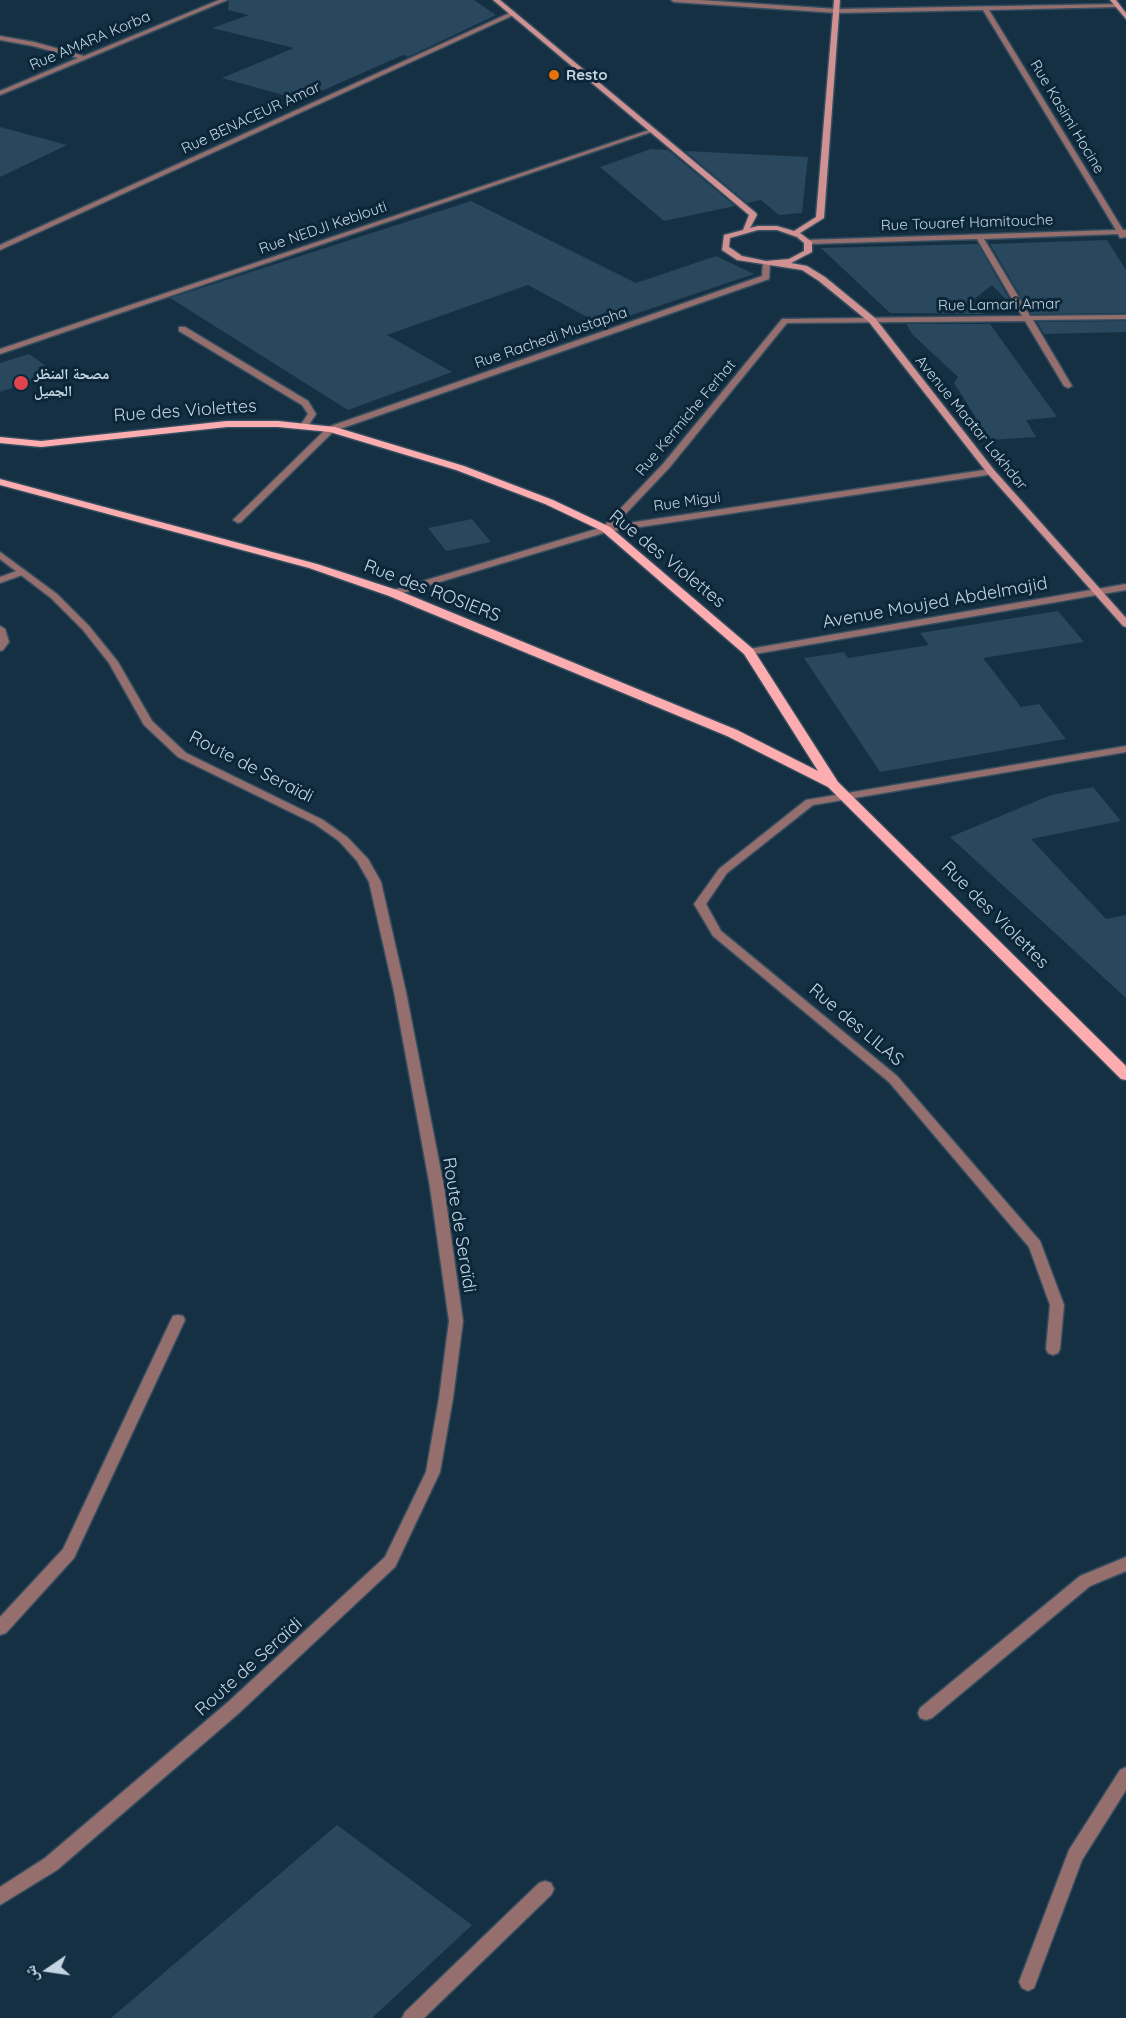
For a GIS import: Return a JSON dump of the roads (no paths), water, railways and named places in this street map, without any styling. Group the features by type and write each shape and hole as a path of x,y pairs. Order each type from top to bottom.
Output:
{"main road":[{"path":"496,0 753,215 746,229"},
{"path":"795,233 820,218 837,0"},
{"path":"1115,2 1126,17"},
{"path":"771,228 795,233 808,242 808,252 791,261 766,263 740,258 725,248 728,237 746,229 771,228"},
{"name":"Avenue Maatar Lakhdar","path":"779,263 804,268 822,279 872,320 991,472 1126,624"},
{"name":"Rue des Violettes","path":"0,440 41,444 227,424 331,429 460,468 549,502 606,529 749,652 833,784 849,797 1126,1074"},
{"name":"Rue des ROSIERS","path":"0,482 313,566 393,593 732,733 833,784"}],"street":[{"name":"Rue AMARA Korba","path":"0,93 224,0"},
{"path":"674,0 837,11 1115,2"},
{"name":"Rue Kasimi Hocine","path":"985,8 1124,232 1126,240"},
{"name":"Rue BENACEUR Amar","path":"0,248 514,13"},
{"path":"0,38 34,44 84,58"},
{"name":"Rue NEDJI Keblouti","path":"0,352 654,130"},
{"name":"Rue Touaref Hamitouche","path":"808,242 1124,232"},
{"path":"979,236 1068,386"},
{"name":"Rue Rachedi Mustapha","path":"331,429 766,277 766,263"},
{"name":"Rue Lamari Amar","path":"785,321 1126,317"},
{"name":"Rue Kermiche Ferhat","path":"606,529 666,466 785,321"},
{"path":"182,329 305,403 312,414 303,427"},
{"path":"237,520 331,429"},
{"name":"Rue Migui","path":"393,593 606,529 991,472"},
{"name":"Route de Seraïdi","path":"0,555 54,596 86,628 113,662 148,723 182,755 319,822 344,839 362,859 375,882 400,992 437,1187 456,1321 446,1398 432,1472 390,1562 233,1708 124,1802 51,1864 0,1897"},
{"path":"0,580 22,572"},
{"name":"Avenue Moujed Abdelmajid","path":"749,652 1126,586"},
{"path":"0,629 4,642 0,648"},
{"path":"849,797 1126,750"},
{"name":"Rue des LILAS","path":"849,797 810,802 723,871 700,904 717,933 893,1079 1035,1245 1057,1305 1053,1349"},
{"path":"0,1628 69,1553 178,1320"},
{"path":"926,1713 1085,1581 1126,1564"},
{"path":"1028,1982 1075,1856 1126,1775"},
{"path":"411,2018 545,1889"}],"place":[{"name":"Resto","path":"554,75"},
{"name":"مصحة المنظر الجميل","path":"21,383"}]}
